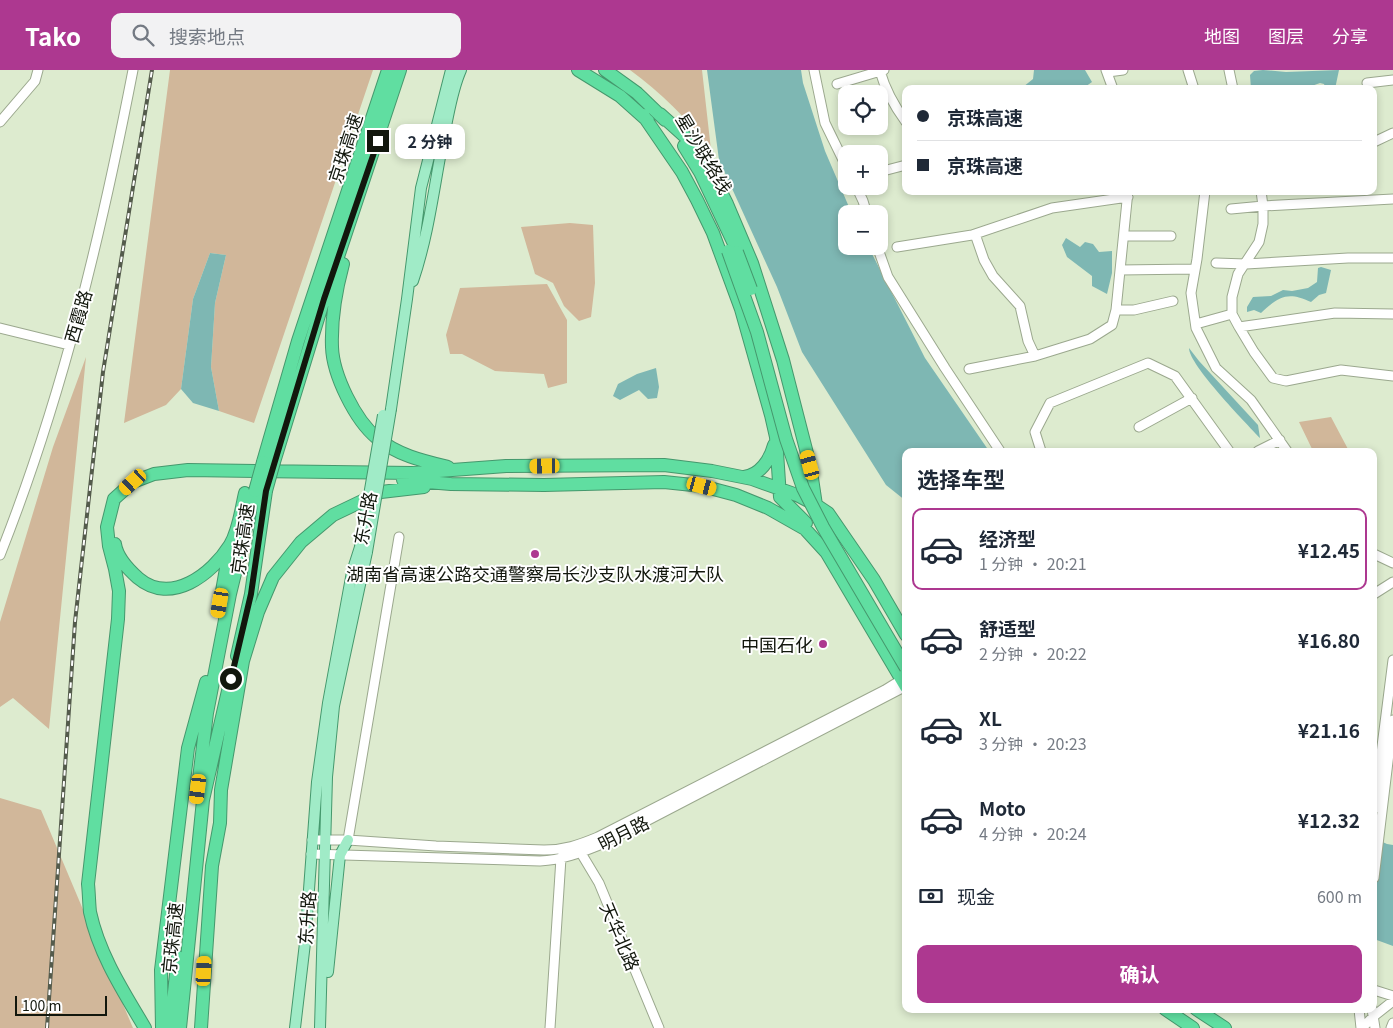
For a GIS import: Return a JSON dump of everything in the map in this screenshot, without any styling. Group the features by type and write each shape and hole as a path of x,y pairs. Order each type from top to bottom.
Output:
{"highway":[{"name":"京珠高速","path":"170,1028 207,713 230,594 255,492 298,342 388,70"},
{"name":"京珠高速","path":"263,463 324,299 400,70"},
{"path":"578,70 620,96 643,115 661,134 692,176 732,250 763,322 795,441 812,488 842,546 902,645"},
{"name":"星沙联络线","path":"604,70 621,80 660,114 675,132 700,172 725,222 732,250"},
{"path":"660,114 690,140 709,168 749,255 762,290 783,360 810,465 816,505"},
{"path":"643,115 682,172 712,233 742,309 776,437 780,497 815,534 902,675"},
{"path":"378,141 342,270 334,311 332,349 342,388 362,422 377,438 394,450 419,460 462,470"},
{"path":"732,250 786,438 803,488 902,674"},
{"path":"742,477 750,476 762,468 773,450 776,437"},
{"path":"145,1028 114,973 96,932 90,910 88,884 118,620 119,591 109,546 107,527 114,499 133,482 154,474 188,470 412,473 506,466 664,465 742,477 779,489 816,505 828,513 874,580 902,628"},
{"path":"230,544 211,568 192,582 168,590 144,582 127,568 116,549 113,528 118,508 131,492 151,481 176,477 405,480 450,484 544,485 664,482 702,486 736,495 768,508 805,530 826,552"},
{"path":"212,866 220,823 221,790 229,733 243,661 258,612 273,577 301,542 333,515 381,492 450,484"},
{"name":"京珠高速","path":"180,1028 203,800 251,594 255,492"},
{"path":"162,1028 161,970 188,748 206,681 230,544 238,523 255,492"},
{"path":"171,1014 179,820 215,675"},
{"path":"201,1028 220,768 227,719 227,696"},
{"path":"1171,1013 1194,1028"},
{"path":"1202,1013 1225,1028"}],"main road":[{"name":"东升路","path":"388,408 417,189 445,70"},
{"name":"东升路","path":"321,1028 327,777 334,706 364,549 407,299 420,188 451,70"},
{"path":"407,299 422,255 437,168 455,83 461,70"},
{"name":"东升路","path":"295,1028 305,943 317,782 328,703 352,572 364,549"},
{"name":"东升路","path":"321,1028 340,855 348,840"}],"street":[{"path":"0,122 35,81 38,70"},
{"name":"西霞路","path":"0,555 40,442 88,281 132,70"},
{"path":"814,70 825,123 838,150"},
{"path":"1112,85 1107,71 1123,70"},
{"path":"1188,70 1193,85"},
{"path":"1229,70 1232,85"},
{"path":"836,84 882,71 883,83 902,116"},
{"path":"1366,83 1393,80"},
{"path":"1377,141 1393,133"},
{"path":"888,170 902,166"},
{"path":"897,247 975,234 1052,208 1123,195"},
{"path":"969,369 1035,356 1090,339 1112,325 1116,310 1128,195"},
{"path":"1204,195 1191,293 1196,324 1216,368 1251,400 1285,448"},
{"path":"1262,195 1263,224 1259,242 1238,274 1232,297 1232,314 1254,352 1273,378 1286,381 1341,370 1393,376"},
{"path":"1231,209 1393,199"},
{"path":"975,234 984,260 993,276 1020,306 1028,341 1035,356"},
{"path":"1124,236 1171,236"},
{"path":"880,255 888,277 998,448"},
{"path":"1216,263 1246,264 1348,258 1393,258"},
{"path":"1120,270 1195,269"},
{"path":"1116,310 1134,310 1174,301"},
{"path":"1239,327 1335,313 1393,314"},
{"path":"1196,324 1232,314"},
{"path":"0,328 69,345"},
{"path":"1039,448 1035,432 1050,403 1148,363 1175,376 1227,448"},
{"path":"1139,427 1192,398"},
{"path":"1264,448 1280,440"},
{"path":"348,840 399,537"},
{"path":"1377,555 1393,563"},
{"path":"1393,569 1393,574"},
{"path":"1377,592 1393,582"},
{"path":"1377,812 1393,660"},
{"name":"明月路","path":"311,854 540,861 561,858 615,828 902,683"},
{"path":"1377,812 1393,720"},
{"name":"明月路","path":"312,840 348,840 446,847 579,849"},
{"path":"550,1028 561,858 566,848"},
{"name":"天华北路","path":"579,849 598,883 659,1028"},
{"path":"1377,991 1393,996"},
{"path":"1377,1010 1393,1001"},
{"path":"1360,1013 1362,1028"},
{"path":"1362,1028 1372,1013"},
{"path":"1373,1013 1375,1028"},
{"path":"1391,1028 1393,1023"}],"shaded area":[{"path":"170,70 373,70 254,423 219,411 211,367 215,303 226,255 210,253 193,299 181,389 166,405 124,423"},
{"path":"630,70 702,70 711,150 674,107"},
{"path":"570,223 593,225 595,283 591,317 579,321 564,306 553,283 535,274 521,227"},
{"path":"547,284 567,320 567,383 548,388 544,374 495,371 462,354 450,354 446,335 460,288"},
{"path":"86,357 49,729 13,698 0,707 0,622 53,447"},
{"path":"1331,417 1347,448 1312,448 1299,422"},
{"path":"0,798 41,810 133,1028 0,1028"}],"water":[{"path":"707,70 801,70 803,83 825,151 838,181 838,195 844,195 848,205 838,205 838,255 873,255 925,358 987,448 902,448 902,498 886,485 802,352 777,287 719,160"},
{"path":"1034,70 1085,70 1092,82 1088,85 1026,85 1033,79"},
{"path":"1339,70 1336,85 1320,83 1314,85 1251,85 1250,75 1254,71"},
{"path":"1066,238 1080,247 1085,242 1093,244 1099,252 1112,251 1112,273 1107,294 1092,286 1092,276 1067,257 1062,245"},
{"path":"210,253 226,255 215,303 211,367 219,411 193,403 181,389 193,299"},
{"path":"1318,268 1331,270 1326,293 1319,295 1311,302 1296,297 1284,297 1261,313 1254,310 1247,312 1247,307 1253,297 1271,296 1283,290 1292,291 1308,288 1317,282"},
{"path":"1189,348 1258,425 1260,438 1208,380 1191,356"},
{"path":"656,368 659,387 657,398 648,399 639,390 620,400 613,396 618,384 637,374"},
{"path":"1377,839 1393,845 1393,946 1377,940"}],"railway":[{"path":"47,1028 75,622 103,372 152,70"}],"place":[{"name":"湖南省高速公路交通警察局长沙支队水渡河大队","path":"535,554"},
{"name":"中国石化","path":"823,644"}],"route":[{"path":"231,679 251,594 266,491 324,299 378,141"}]}
